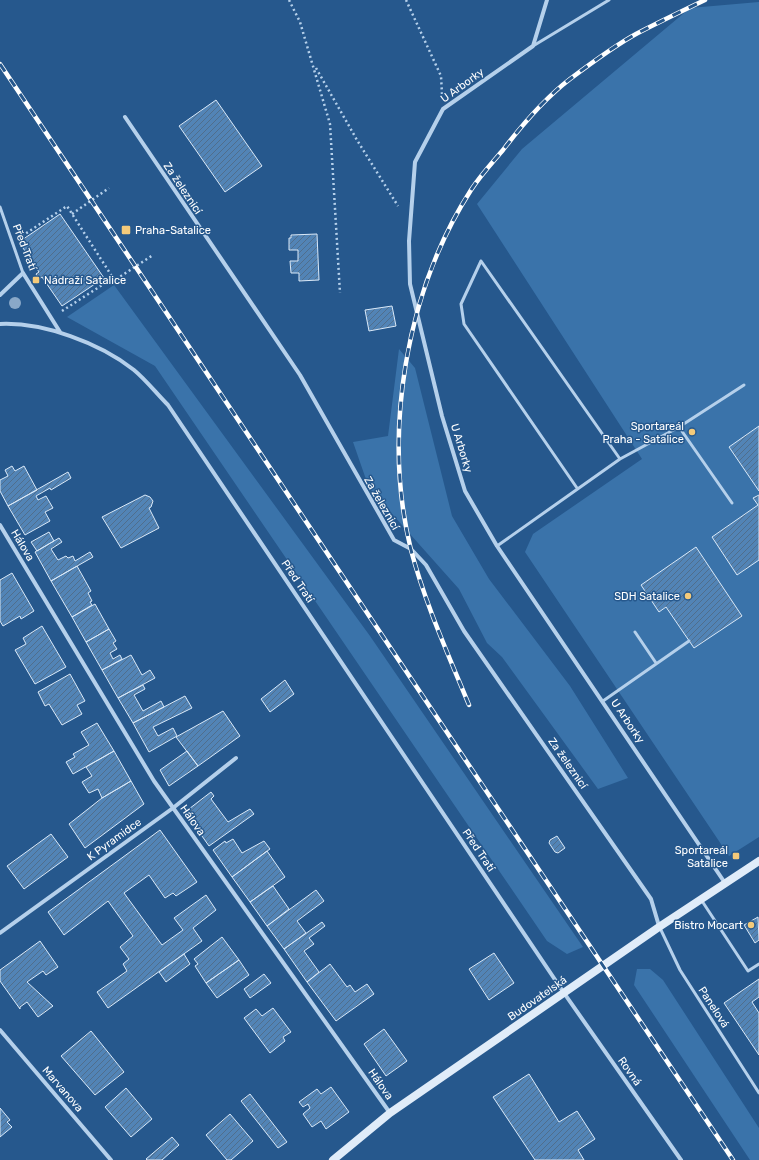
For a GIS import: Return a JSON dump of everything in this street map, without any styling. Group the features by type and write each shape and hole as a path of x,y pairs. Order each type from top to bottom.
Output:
{"street":[{"path":"533,46 547,0"},
{"name":"U Arborky","path":"533,46 443,109 414,162 410,225 410,284 442,416 465,491 497,546 725,884"},
{"name":"Za železnicí","path":"124,117 300,375 394,540 411,549 426,565 464,631 651,899 660,927"},
{"path":"0,295 23,272"},
{"name":"Před Tratí","path":"23,272 60,332 96,348 133,370 168,405 564,993"},
{"path":"0,324 18,323 60,332"},
{"name":"Hálova","path":"0,525 154,781 390,1113"},
{"name":"K Pyramidce","path":"0,933 173,808 236,758"},
{"name":"Budovatelská","path":"333,1160 390,1113 701,899 759,861"},
{"name":"Rovná","path":"564,993 681,1160"},
{"name":"Marvanova","path":"0,1030 111,1160"}],"lane":[{"path":"533,46 609,0"},
{"name":"Před Tratí","path":"0,207 23,272"},
{"path":"577,488 464,324 461,304 481,261 620,459"},
{"path":"497,546 620,459 679,427 744,384"},
{"path":"679,427 732,503"},
{"path":"635,632 656,663"},
{"path":"603,701 689,641"},
{"path":"701,899 748,972 759,964"},
{"name":"Panelová","path":"660,927 680,970 759,1093"}],"path":[{"path":"290,0 300,22 314,64 330,124 340,293"},
{"path":"406,0 441,76 443,109"},
{"path":"314,64 357,140 410,225"},
{"path":"72,214 109,188"},
{"path":"13,243 67,206 113,278"},
{"path":"52,318 113,278 115,280 153,255"}],"shaded area":[{"name":"Sportareál Praha - Satalice","path":"759,2 759,837 729,856 525,552 533,534 642,459 477,204 522,149 690,8"},
{"path":"114,285 370,636 583,947 567,954 547,941 155,366 67,317"},
{"path":"399,349 415,368 452,516 489,579 570,686 628,778 598,789 502,657 487,643 459,589 369,488 353,442 388,436"},
{"path":"637,969 650,969 663,980 759,1128 759,1160 750,1160 634,985"}],"building":[{"path":"216,100 262,166 225,192 179,126"},
{"path":"60,214 104,278 62,306 42,277 39,279 36,274 39,272 19,242"},
{"path":"317,234 319,280 299,281 299,273 291,273 290,261 298,261 298,250 289,250 289,238 291,238 291,235"},
{"path":"392,306 396,326 369,331 365,310"},
{"path":"759,426 759,491 729,447"},
{"path":"12,466 15,471 24,466 37,490 8,506 0,491 0,480 8,476 5,470"},
{"path":"68,472 71,478 51,490 50,488 36,496 38,500 46,496 53,508 45,512 50,521 25,535 8,506"},
{"path":"145,495 150,497 153,501 151,507 149,508 159,528 121,548 102,517"},
{"path":"759,495 759,560 737,575 712,537 758,505 753,498"},
{"path":"49,532 54,541 37,551 31,542"},
{"path":"59,538 62,542 51,549 58,560 66,556 68,558 73,556 75,561 90,552 93,557 51,581 35,552"},
{"name":"SDH Satalice","path":"696,547 742,616 694,648 666,607 659,612 641,585"},
{"path":"77,566 91,591 88,593 92,601 90,602 92,605 72,617 51,581"},
{"path":"12,573 34,611 21,619 20,616 3,626 0,621 0,580"},
{"path":"95,604 109,629 86,642 72,617"},
{"path":"42,626 66,667 35,684 15,650 26,644 23,638"},
{"path":"109,629 116,641 113,643 117,649 110,653 113,659 120,655 122,659 102,670 86,642"},
{"path":"131,655 142,675 150,670 155,678 118,698 102,670"},
{"path":"70,674 85,701 77,705 82,714 62,725 49,704 45,706 38,692"},
{"path":"285,680 294,694 270,712 261,699"},
{"path":"143,685 145,689 134,695 143,711 161,701 164,707 133,723 118,698"},
{"path":"185,696 192,708 153,727 158,736 173,728 177,736 149,752 133,723"},
{"path":"223,711 240,736 198,766 176,737"},
{"path":"97,723 114,751 73,774 66,762 75,757 73,754 89,745 81,732"},
{"path":"114,751 131,781 102,798 98,789 89,793 82,782 92,776 86,767"},
{"path":"187,751 198,766 169,786 160,770"},
{"path":"131,781 144,804 85,848 69,824 102,798"},
{"path":"211,792 214,796 211,799 228,822 250,809 254,814 209,846 185,812"},
{"path":"160,830 197,882 176,896 173,893 165,898 149,875 124,893 162,945 183,930 174,918 206,895 216,910 193,928 202,941 108,1008 97,992 127,971 123,964 129,959 120,947 133,936 108,901 64,935 48,912"},
{"path":"51,834 68,857 24,889 7,866"},
{"path":"557,836 565,848 558,853 555,852 549,843 550,840"},
{"path":"233,839 242,853 264,841 270,849 232,877 213,850 225,841 226,843"},
{"path":"267,851 285,877 250,902 232,877"},
{"path":"273,886 289,909 267,926 250,902"},
{"path":"316,890 324,901 297,921 306,933 284,949 267,926"},
{"path":"758,917 759,940 755,943 744,925"},
{"path":"322,922 325,926 309,938 314,944 304,951 319,972 307,982 284,949"},
{"path":"222,937 239,960 206,983 195,966 198,964 194,959"},
{"path":"40,941 58,967 46,975 43,971 27,982 53,1006 38,1017 27,1002 20,1007 20,1009 0,981 0,970"},
{"path":"494,953 514,983 489,1000 469,969"},
{"path":"184,954 190,964 166,982 159,972"},
{"path":"239,960 249,975 217,998 206,983"},
{"path":"330,964 347,987 350,985 355,992 367,984 374,994 336,1021 307,982"},
{"path":"264,974 271,983 250,998 244,989"},
{"path":"759,979 759,997 752,1002 759,1013 759,1055 724,1003"},
{"path":"273,1008 291,1032 283,1037 285,1041 270,1053 244,1018 256,1009 262,1016"},
{"path":"384,1029 407,1061 386,1076 364,1044"},
{"path":"91,1031 124,1072 95,1095 61,1056"},
{"path":"529,1074 559,1122 577,1111 595,1139 578,1150 584,1160 535,1160 493,1097"},
{"path":"331,1087 349,1112 326,1129 321,1121 312,1127 303,1114 310,1108 308,1104 303,1107 299,1102 317,1089 321,1094"},
{"path":"126,1088 152,1119 131,1137 105,1107"},
{"path":"250,1094 287,1142 278,1148 241,1101"},
{"path":"0,1108 10,1120 7,1122 12,1127 0,1137"},
{"path":"230,1114 253,1141 231,1160 227,1160 206,1135"},
{"path":"172,1137 179,1145 162,1160 146,1159"}],"railway":[{"path":"469,705 437,628 423,589 411,550 403,505 399,459 400,411 406,364 416,317 430,272 449,230 471,190 518,131 542,104 570,79 619,44 705,0"},
{"path":"0,64 733,1160"}],"place":[{"name":"Praha-Satalice","path":"126,230"},
{"name":"Nádraží Satalice","path":"36,280"},
{"name":"Sportareál Praha - Satalice","path":"692,432"},
{"name":"SDH Satalice","path":"688,596"},
{"name":"Sportareál Satalice","path":"736,856"},
{"name":"Bistro Mocart","path":"751,925"}]}
